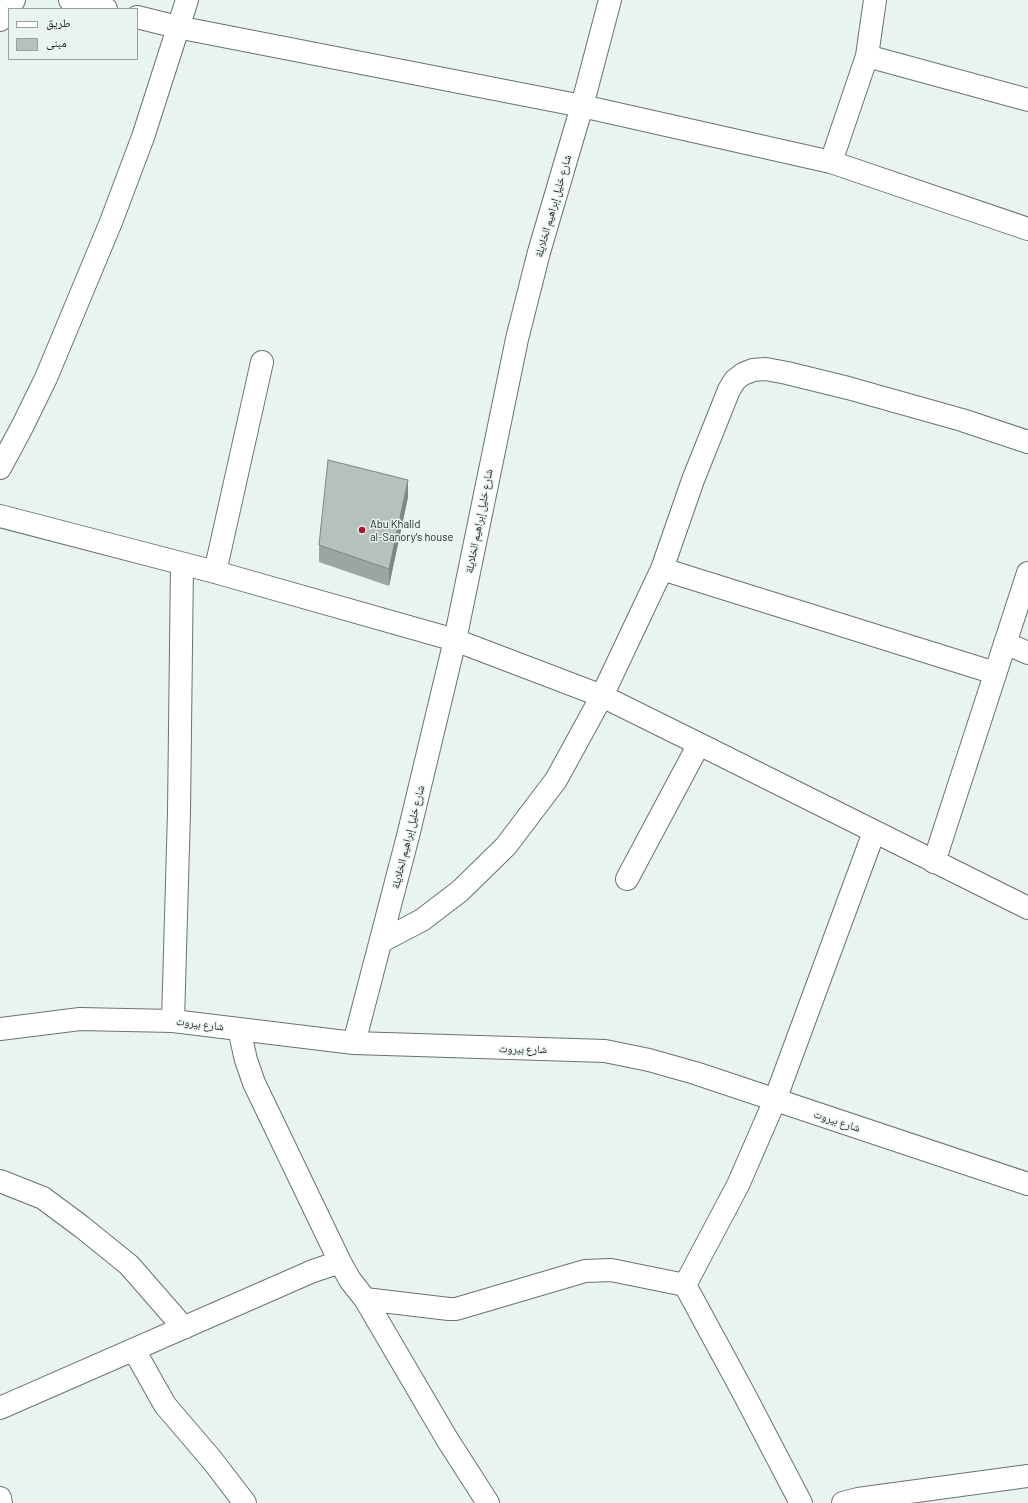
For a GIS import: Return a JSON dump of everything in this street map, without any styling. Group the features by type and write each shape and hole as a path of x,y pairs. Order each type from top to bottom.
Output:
{"street":[{"path":"74,0 102,8"},
{"path":"0,468 46,378 111,222 143,137 177,27 187,0"},
{"name":"شارع خليل إبراهيم الخلايلة","path":"354,1043 382,941 455,640 517,339 539,252 582,106 610,0"},
{"path":"831,162 867,56 875,0"},
{"path":"0,20 8,9"},
{"path":"138,17 177,27 582,106 831,162 1028,229"},
{"path":"867,56 1028,100"},
{"path":"215,572 262,362"},
{"path":"382,941 422,920 460,891 506,846 556,780 602,696 662,569 693,480 729,390 735,380 743,374 753,370 766,369 787,373 848,388 962,420 1028,442"},
{"path":"0,518 215,572 455,640 602,696 1028,908"},
{"path":"173,1021 179,812 182,564"},
{"path":"662,569 995,673"},
{"path":"934,862 1028,573"},
{"path":"1005,643 1028,653"},
{"path":"627,879 700,744"},
{"path":"685,1285 738,1185 774,1100 874,832"},
{"name":"شارع بيروت","path":"0,1029 80,1019 173,1021 354,1043 605,1052 657,1062 1028,1184"},
{"path":"238,1029 254,1083 340,1262 350,1280 365,1299 447,1439 488,1503"},
{"path":"0,1181 43,1198 94,1237 129,1265 184,1328"},
{"path":"0,1408 312,1271 340,1262"},
{"path":"365,1299 449,1310 585,1271 611,1270 685,1285 744,1392 801,1503"},
{"path":"134,1350 165,1405 212,1460 245,1503"},
{"path":"843,1503 858,1499 1028,1476"},
{"path":"0,1498 1,1503"}],"building":[{"name":"Abu Khalid al-Sanory's house","path":"328,460 408,480 389,569 319,545"}],"place":[{"name":"Abu Khalid al-Sanory's house","path":"362,530"}]}
